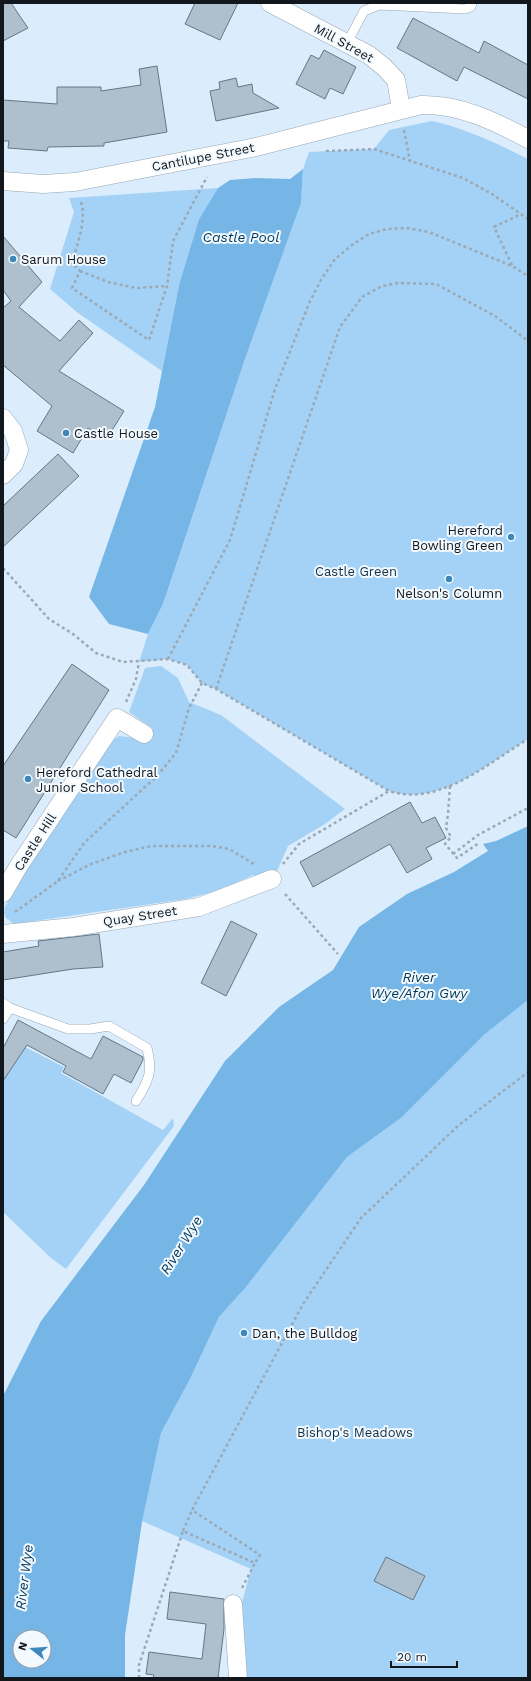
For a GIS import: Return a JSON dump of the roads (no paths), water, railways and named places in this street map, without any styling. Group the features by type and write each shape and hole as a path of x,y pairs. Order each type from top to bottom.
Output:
{"street":[{"name":"Mill Street","path":"270,3 370,55 396,80 401,109"},
{"path":"401,109 421,105 440,105 462,110 492,121 528,139"},
{"name":"Cantilupe Street","path":"3,182 43,184 75,182 256,147 401,109"},
{"path":"3,418 13,431 19,450 8,470"},
{"name":"Castle Hill","path":"3,893 18,867 117,718 144,734"},
{"name":"Quay Street","path":"3,934 73,927 199,907 272,879"},
{"path":"233,1604 238,1678"}],"lane":[{"path":"347,43 364,11 378,5 465,9 471,7 472,3"},
{"path":"3,1020 6,1006 68,1029 90,1029 109,1026 146,1048 151,1064 145,1087 136,1101"}],"water":[{"name":"Castle Pool","path":"303,169 301,203 246,356 163,604 148,634 109,624 89,597 155,407 179,285 199,219 218,188 230,180 256,178 290,179"},
{"name":"River Wye/Afon Gwy","path":"528,826 528,1000 485,1034 401,1118 347,1157 246,1287 219,1317 190,1379 161,1433 142,1522 125,1635 125,1678 3,1678 3,1396 41,1321 144,1185 225,1061 279,1007 333,970 359,927 407,894 454,872 488,851 483,844 496,841"}],"place":[{"name":"Sarum House","path":"13,259"},
{"name":"Castle House","path":"66,433"},
{"name":"Hereford Bowling Green","path":"511,537"},
{"name":"Nelson's Column","path":"449,579"},
{"name":"Hereford Cathedral Junior School","path":"28,779"},
{"name":"Dan, the Bulldog","path":"244,1333"}],"park label":[{"name":"Castle Green","path":"356,571"},
{"name":"Bishop's Meadows","path":"355,1432"}],"water label":[{"name":"River Wye","path":"181,1245"},
{"name":"River Wye","path":"24,1577"}]}
